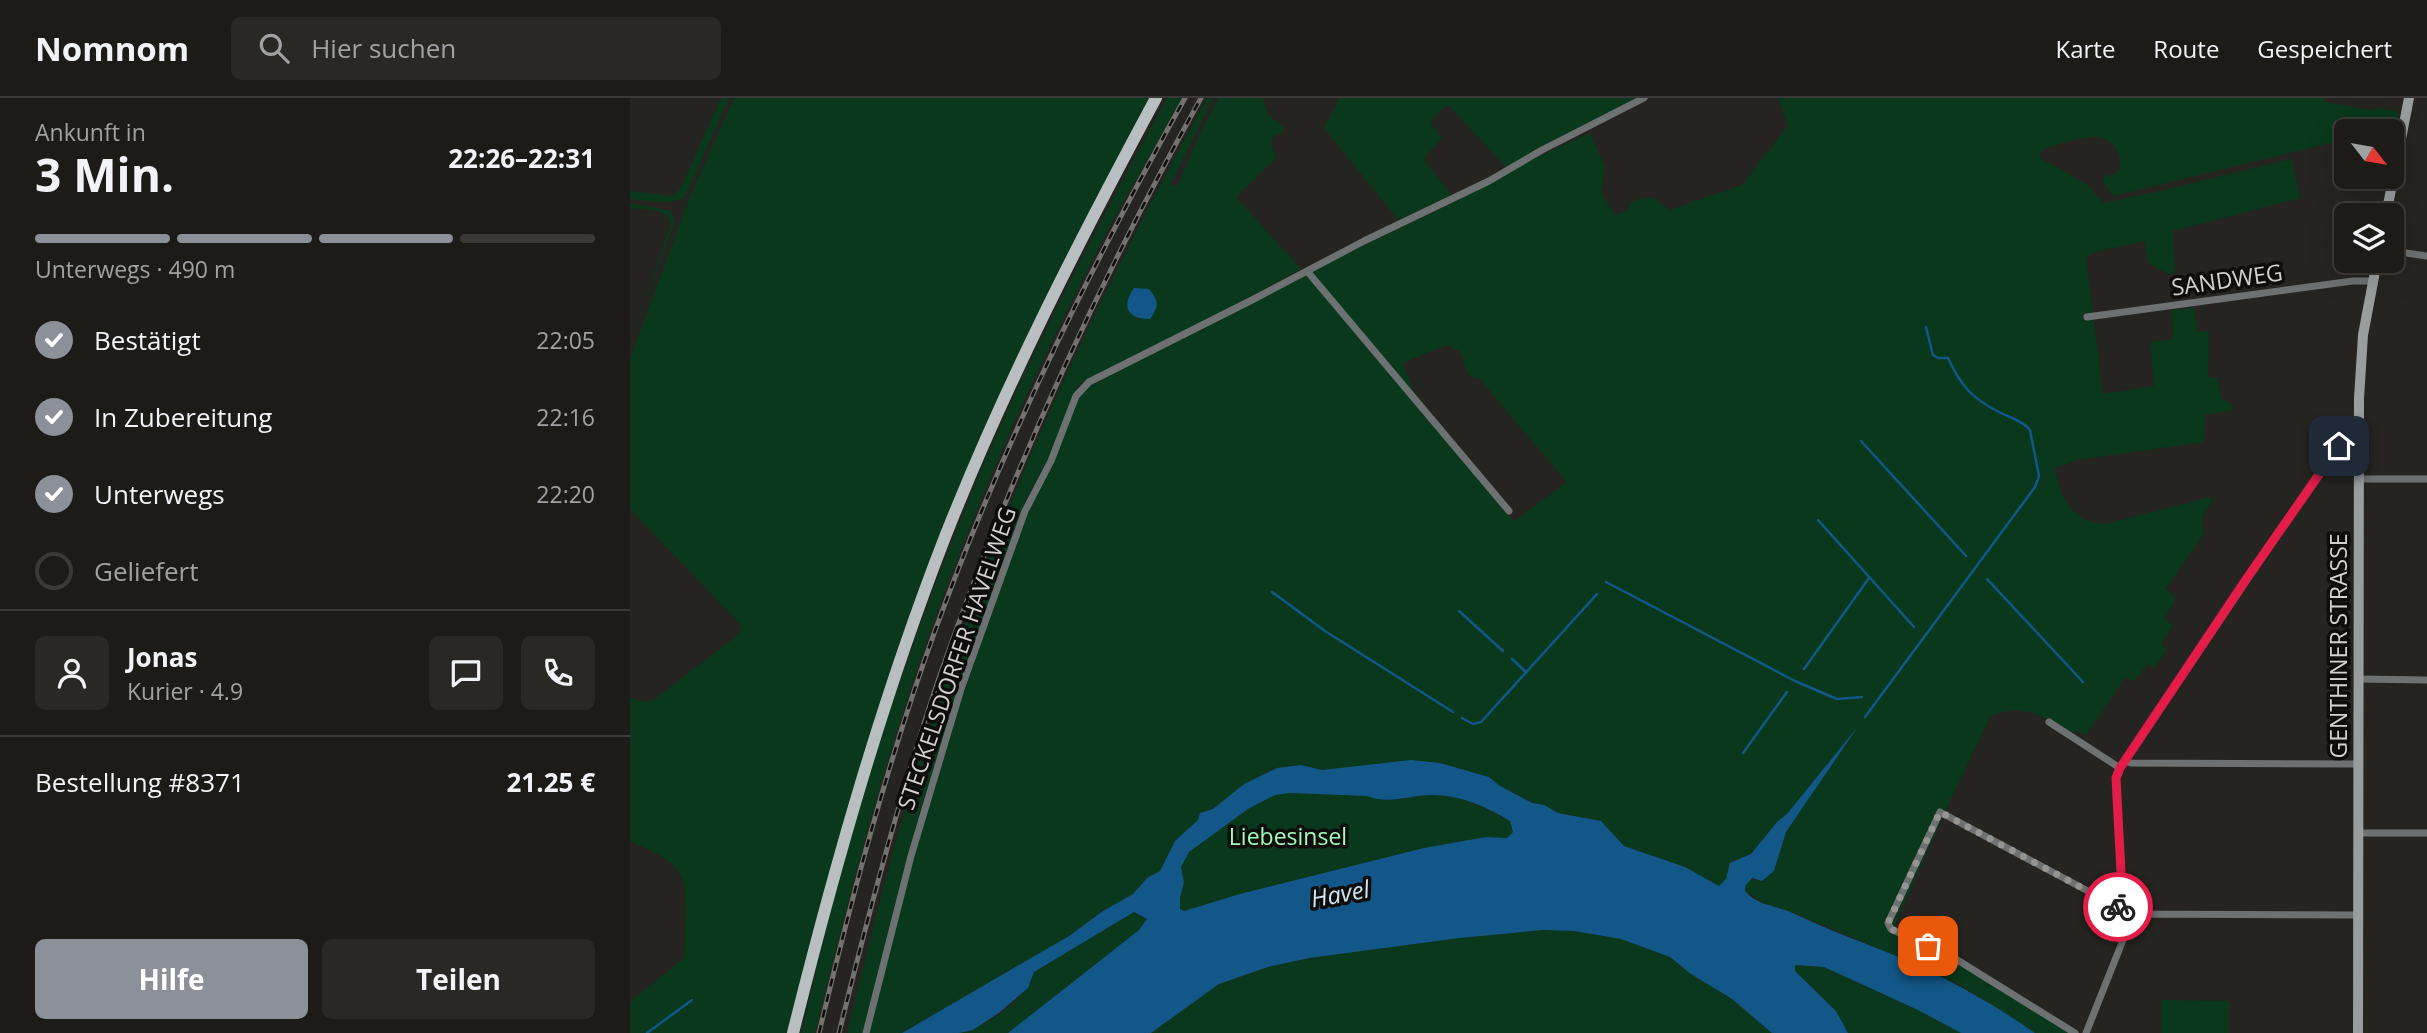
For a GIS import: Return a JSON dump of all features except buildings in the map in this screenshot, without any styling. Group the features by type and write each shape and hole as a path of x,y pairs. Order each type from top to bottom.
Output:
{"main road":[{"path":"793,1033 823,913 863,774 904,648 945,537 991,427 1046,308 1156,98"},
{"path":"2388,203 2409,98"},
{"name":"GENTHINER STRASSE","path":"2358,1033 2359,443 2361,357 2374,273"}],"street":[{"name":"STECKELSDORFER HAVELWEG","path":"866,1033 911,856 961,689 1025,512 1051,461 1076,396 1089,382 1489,181 1542,150 1644,98"},
{"path":"2404,253 2427,256"},
{"path":"1307,271 1509,510"},
{"name":"SANDWEG","path":"2087,317 2353,281 2372,281"},
{"path":"2123,909 2116,778 2122,764 2323,467 2339,446 2359,443"},
{"path":"2359,479 2427,479"},
{"path":"2359,679 2427,680"},
{"path":"2049,722 2122,764 2359,764"},
{"path":"2075,1033 1959,961 1889,926 1888,923 1937,815 1942,812 2131,914 2358,915"},
{"path":"2358,833 2427,833"},
{"path":"2086,1033 2131,914"}],"green space":[{"path":"721,98 729,98 685,197 665,202 630,199 630,191 672,196 681,187"},
{"path":"734,98 1151,98 938,545 789,1033 630,1033 630,1002 684,958 686,915 685,892 677,869 658,855 630,841 630,698 652,701 739,634 741,625 630,509 630,359 689,199"},
{"path":"1167,98 1182,98 1107,232 1053,339 1003,448 957,559 916,672 874,807 815,1033 801,1033 862,797 904,670 950,545 984,463 1048,324"},
{"path":"1207,98 1213,98 1170,186 1178,185 1202,129 1219,98 1264,98 1269,116 1285,128 1273,136 1271,142 1276,158 1236,197 1301,269 1078,386 1050,456 1027,497 988,603 993,605 1032,501 1077,400 1090,386 1316,268 1461,199 1535,158 1590,133 1605,167 1601,192 1615,215 1628,210 1631,202 1643,198 1655,199 1669,210 1742,185 1788,126 1778,98 2324,98 2324,102 2399,112 2398,119 2334,119 2334,142 2113,196 2102,181 2106,175 2114,175 2118,171 2119,156 2115,147 2103,138 2079,139 2050,147 2039,155 2088,185 2103,203 2292,159 2300,198 2173,231 2173,274 2148,263 2144,241 2095,252 2086,258 2103,394 2154,386 2150,342 2174,339 2171,310 2194,308 2198,332 2209,331 2208,377 2217,378 2221,398 2231,404 2233,410 2205,415 2204,442 2077,460 2055,468 2060,489 2076,513 2084,519 2105,524 2210,497 2212,501 2202,516 2203,535 2166,588 2176,599 2164,618 2173,625 2161,644 2167,650 2154,668 2148,664 2134,681 2125,678 2086,735 2075,731 2071,733 2042,717 2022,711 2001,712 1990,717 1891,933 1953,961 2072,1033 2035,1033 1958,984 1796,914 1765,904 1745,891 1750,879 1762,881 1776,866 1786,832 1857,728 1763,842 1750,854 1734,860 1726,879 1719,886 1685,867 1624,846 1601,821 1558,813 1544,805 1532,803 1489,777 1440,763 1322,770 1292,765 1244,784 1213,809 1200,813 1198,820 1175,841 1160,871 1147,878 1133,894 1103,911 1069,936 902,1033 847,1033 909,795 973,601 997,536 1051,408 1110,283","holes":["1447,345 1461,355 1469,374 1476,379 1478,377 1567,482 1514,521 1423,412 1403,365"]},
{"path":"1340,98 1636,98 1506,167 1449,106 1444,107 1430,122 1442,138 1423,159 1452,195 1398,220 1324,128"},
{"path":"630,203 671,211 675,220 630,345 671,223 664,214 648,209 630,208"},
{"name":"Liebesinsel","path":"1290,793 1383,799 1432,795 1453,797 1510,821 1513,832 1507,838 1486,837 1424,848 1184,911 1180,909 1181,867 1189,852 1248,809 1275,795"},
{"path":"1134,912 1147,919 1139,930 1008,1033 959,1033 989,1021 1010,1006 1026,990 1034,972"},
{"path":"1543,930 1574,931 1621,939 1670,957 1691,974 1732,999 1772,1033 1151,1033 1219,984 1268,967 1309,958"},
{"path":"1794,965 1824,967 1961,1033 1848,1033 1836,1011 1795,971"},
{"path":"2161,1000 2229,1001 2229,1033 2161,1033"}],"water":[{"path":"1134,288 1149,289 1155,297 1157,304 1150,319 1136,317 1128,310 1128,300"},
{"name":"Havel","path":"1859,725 1786,832 1774,871 1762,881 1752,878 1745,886 1745,891 1761,902 1926,970 1958,986 2035,1033 1961,1033 1824,967 1795,965 1795,971 1836,1011 1848,1033 1772,1033 1732,999 1691,974 1670,957 1621,939 1574,931 1543,930 1309,958 1268,967 1219,984 1151,1033 1008,1033 1139,930 1147,919 1134,912 1034,972 1028,988 973,1030 959,1033 902,1033 1069,936 1103,911 1133,894 1147,878 1160,871 1175,841 1198,820 1200,813 1213,809 1244,784 1277,768 1301,765 1322,770 1411,760 1440,763 1489,777 1532,803 1544,805 1558,813 1601,821 1624,846 1685,867 1719,886 1726,879 1730,863 1751,854","holes":["1290,793 1367,796 1391,800 1432,795 1463,800 1510,821 1513,832 1507,838 1486,837 1424,848 1240,894 1184,911 1180,909 1184,882 1181,867 1189,852 1248,809 1275,795"]}],"waterway":[{"path":"1865,717 2035,487 2039,476 2030,430 1968,391 1948,358 1933,355 1926,327"},
{"path":"1861,441 1966,556"},
{"path":"1818,520 1914,627"},
{"path":"1804,669 1869,578"},
{"path":"1987,579 2083,682"},
{"path":"1606,582 1795,681 1837,699 1862,697"},
{"path":"1272,592 1325,631 1453,712"},
{"path":"1462,718 1473,724 1481,722 1597,594"},
{"path":"1459,611 1503,651"},
{"path":"1512,659 1526,672"},
{"path":"1743,753 1787,692"},
{"path":"647,1033 692,1000"}],"railway":[{"path":"819,1033 887,778 936,628 962,559 1050,358 1115,227 1185,98"},
{"path":"839,1033 910,768 938,681 994,531 1091,311 1201,98"}],"way so far":[{"path":"1928,946 1891,929 1888,923 1940,812 2118,907"}],"route":[{"path":"2118,907 2123,909 2116,778 2120,768 2339,446"}]}
